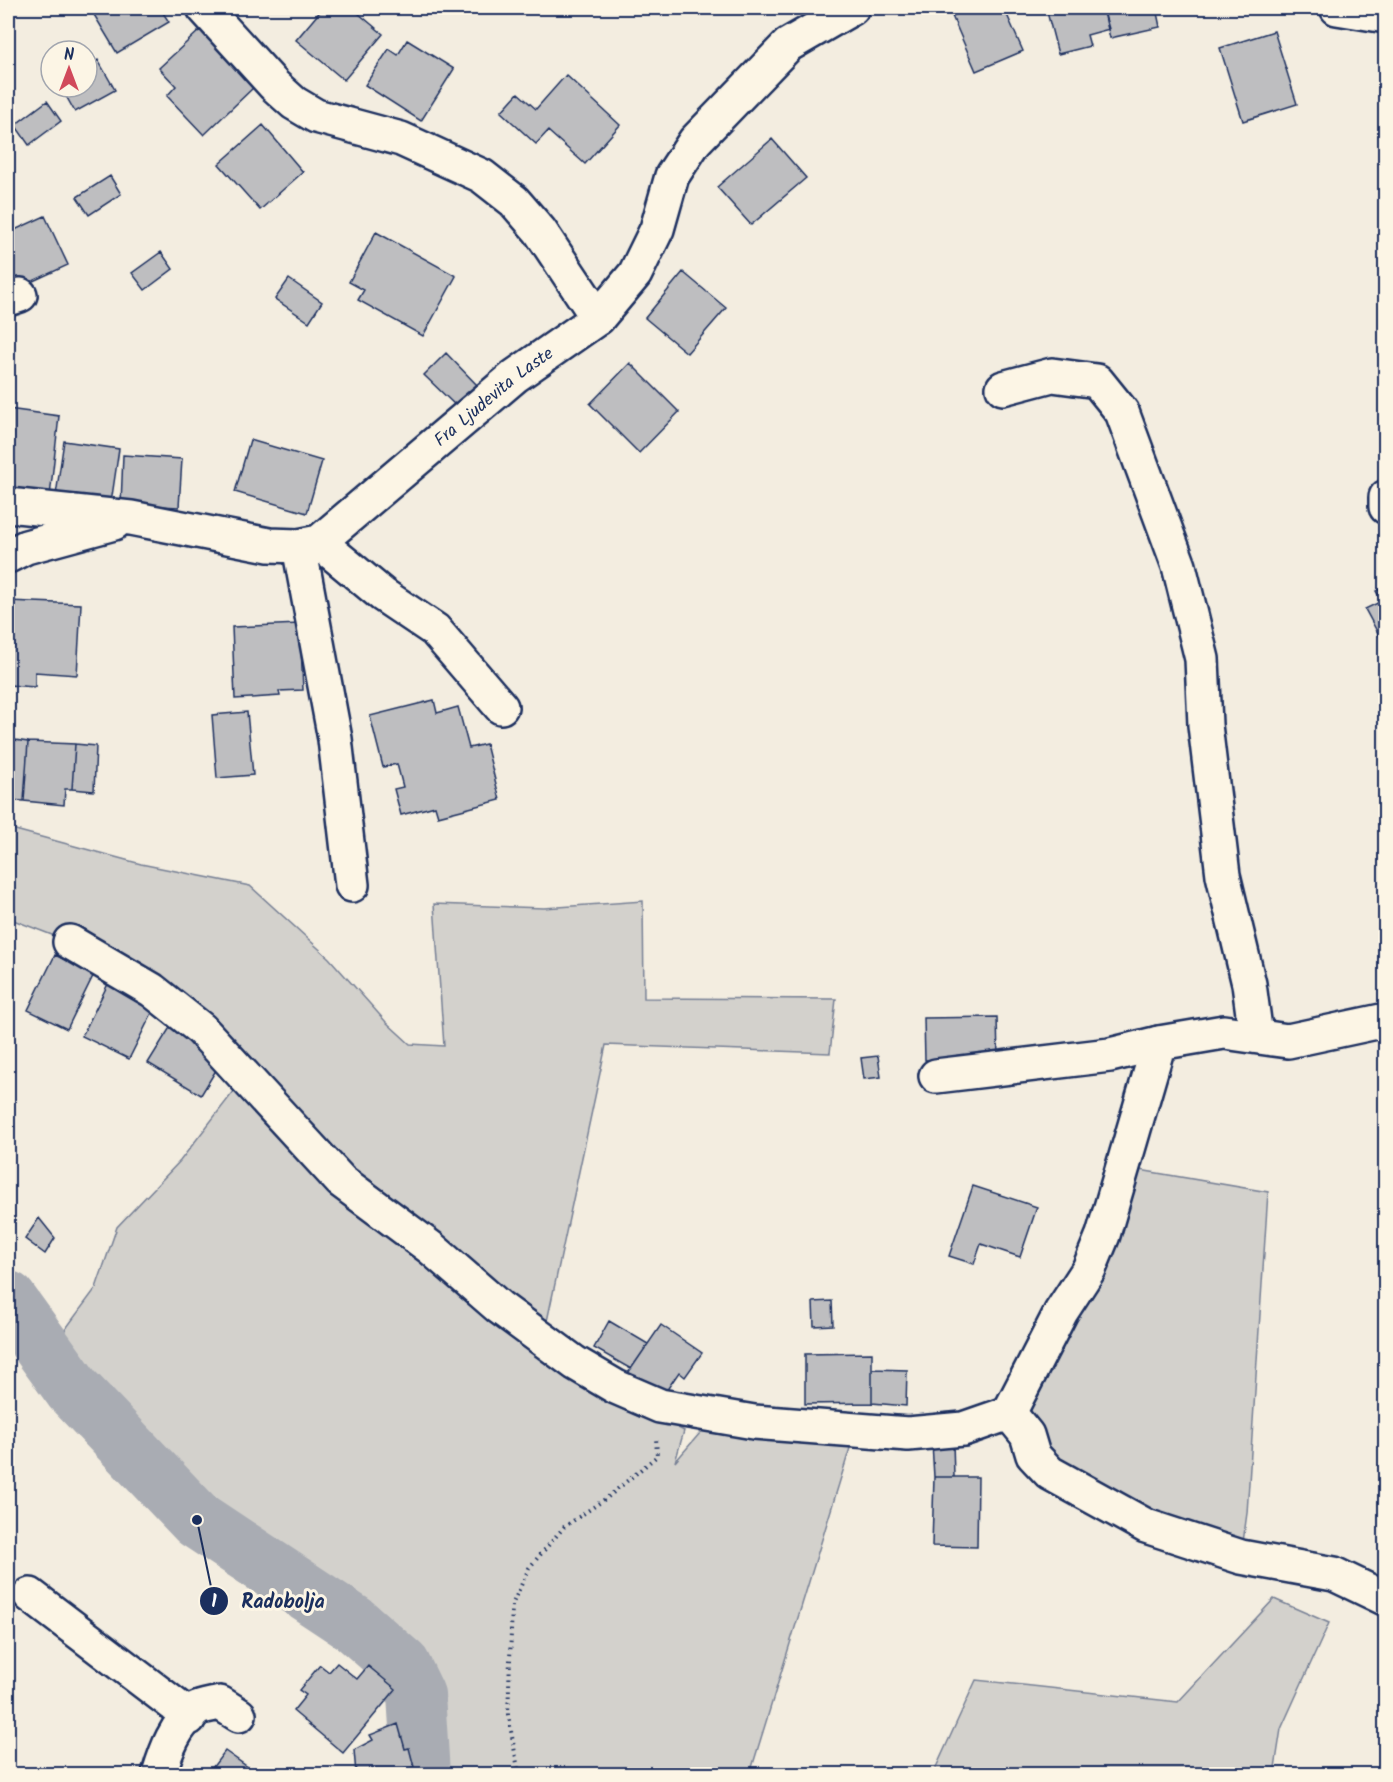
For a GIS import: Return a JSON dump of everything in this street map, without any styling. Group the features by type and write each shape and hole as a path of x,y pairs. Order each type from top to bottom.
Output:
{"street":[{"path":"204,8 274,85 294,103 316,116 401,139 482,176 514,201 540,231 598,318"},
{"name":"Fra Ljudevita Laste","path":"309,544 515,376 598,318 635,273 657,229 672,176 695,141 788,45 852,8"},
{"path":"1337,8 1386,16"},
{"path":"1004,388 1052,375 1097,381 1122,412 1179,566 1202,659 1205,725 1223,875 1249,984 1256,1036"},
{"path":"1386,497 1386,507"},
{"path":"8,505 131,518 269,545 309,544 435,630 501,707"},
{"path":"8,556 26,547 131,518"},
{"path":"309,544 336,739 352,885"},
{"path":"70,942 152,990 201,1029 341,1181 431,1248 499,1307 575,1363 616,1388 654,1404 754,1422 908,1434 963,1429 1009,1413 1061,1312 1089,1269 1103,1235 1132,1126 1159,1043"},
{"path":"936,1076 1110,1055 1159,1043 1224,1032 1288,1041 1386,1020"},
{"path":"1009,1413 1027,1435 1033,1455 1050,1473 1146,1526 1241,1557 1334,1574 1386,1599"},
{"path":"30,1595 180,1708 189,1718"},
{"path":"159,1774 168,1747 197,1709 219,1703 239,1715"}],"path":[{"path":"519,1774 508,1714 512,1605 529,1568 564,1527 608,1497 657,1456 654,1404"}],"shaded area":[{"path":"8,828 141,864 250,886 329,958 386,1022 410,1044 444,1046 434,904 544,908 643,901 644,998 836,999 830,1053 606,1045 543,1340 599,1386 684,1431 675,1462 713,1418 854,1435 750,1774 421,1774 416,1695 402,1665 354,1624 197,1520 73,1390 47,1354 96,1288 117,1227 180,1161 245,1077 70,942 8,918"},
{"path":"1122,1167 1268,1192 1247,1513 1241,1557 1073,1484 1009,1413"},
{"path":"1274,1599 1329,1623 1281,1729 1274,1774 933,1774 976,1680 1178,1702"}],"building":[{"path":"90,8 160,8 169,22 117,53"},
{"path":"323,8 352,8 383,34 344,80 296,40"},
{"path":"971,8 1004,8 1023,51 976,71 952,16"},
{"path":"1046,8 1103,8 1109,29 1087,35 1090,46 1058,54"},
{"path":"1103,8 1156,8 1160,27 1110,38"},
{"path":"200,30 254,87 204,135 167,96 176,86 159,68"},
{"path":"1274,31 1297,104 1243,121 1220,48"},
{"path":"407,40 454,69 421,121 365,85 389,49 398,55"},
{"path":"99,62 115,90 99,99"},
{"path":"566,75 620,125 585,164 548,131 536,144 501,112 518,93 536,109"},
{"path":"68,99 99,99 75,112"},
{"path":"47,101 61,121 29,145 15,125"},
{"path":"263,125 303,172 260,210 219,164"},
{"path":"772,139 806,178 751,225 717,187"},
{"path":"110,176 121,194 89,215 77,197"},
{"path":"45,216 68,265 18,288 8,264 8,233"},
{"path":"376,232 456,276 423,336 358,300 364,290 349,282"},
{"path":"161,252 173,269 145,290 132,273"},
{"path":"683,272 726,308 687,353 645,318"},
{"path":"289,279 322,302 309,322 275,299"},
{"path":"446,353 477,385 456,406 424,375"},
{"path":"630,363 679,412 639,453 590,404"},
{"path":"8,409 59,416 50,496 8,491"},
{"path":"250,440 322,461 307,513 235,492"},
{"path":"64,441 119,449 111,503 56,495"},
{"path":"123,455 182,459 179,507 121,504"},
{"path":"1386,586 1386,648 1365,609 1382,601 1376,591"},
{"path":"8,601 81,604 77,675 35,672 35,687 8,685"},
{"path":"300,624 303,690 279,691 280,696 235,699 232,627"},
{"path":"434,700 437,713 458,707 469,748 486,744 500,800 438,816 435,806 401,815 394,789 403,787 397,764 383,767 370,716"},
{"path":"247,712 253,775 217,778 212,715"},
{"path":"8,739 28,742 24,801 8,800"},
{"path":"28,742 75,744 72,789 65,789 64,805 24,801"},
{"path":"75,744 96,746 94,791 72,789"},
{"path":"55,955 94,974 67,1029 28,1010"},
{"path":"111,978 158,1001 129,1059 82,1036"},
{"path":"997,1017 998,1059 925,1060 924,1018"},
{"path":"174,1021 227,1052 201,1095 148,1063"},
{"path":"878,1056 881,1077 864,1079 861,1058"},
{"path":"973,1186 1037,1207 1020,1257 981,1244 974,1264 949,1256"},
{"path":"39,1218 55,1238 45,1254 25,1239"},
{"path":"832,1301 833,1325 814,1326 813,1302"},
{"path":"609,1321 648,1344 631,1369 594,1348"},
{"path":"661,1325 702,1353 685,1377 679,1372 662,1397 628,1373"},
{"path":"872,1353 872,1403 805,1404 805,1354"},
{"path":"872,1369 907,1370 906,1406 872,1403"},
{"path":"953,1442 954,1477 934,1477 932,1443"},
{"path":"934,1477 978,1477 977,1547 932,1546"},
{"path":"337,1663 357,1679 368,1666 396,1689 343,1753 293,1711 306,1695 299,1690 320,1665 329,1672"},
{"path":"398,1724 405,1749 409,1748 414,1767 405,1769 406,1774 356,1774 354,1750 373,1740 370,1735"},
{"path":"225,1751 249,1768 244,1774 220,1774 212,1768"}],"waterway":[{"path":"8,1300 73,1390 197,1520 354,1624 402,1666 416,1695 421,1774"}],"place":[{"name":"Radobolja","path":"197,1520"}]}
